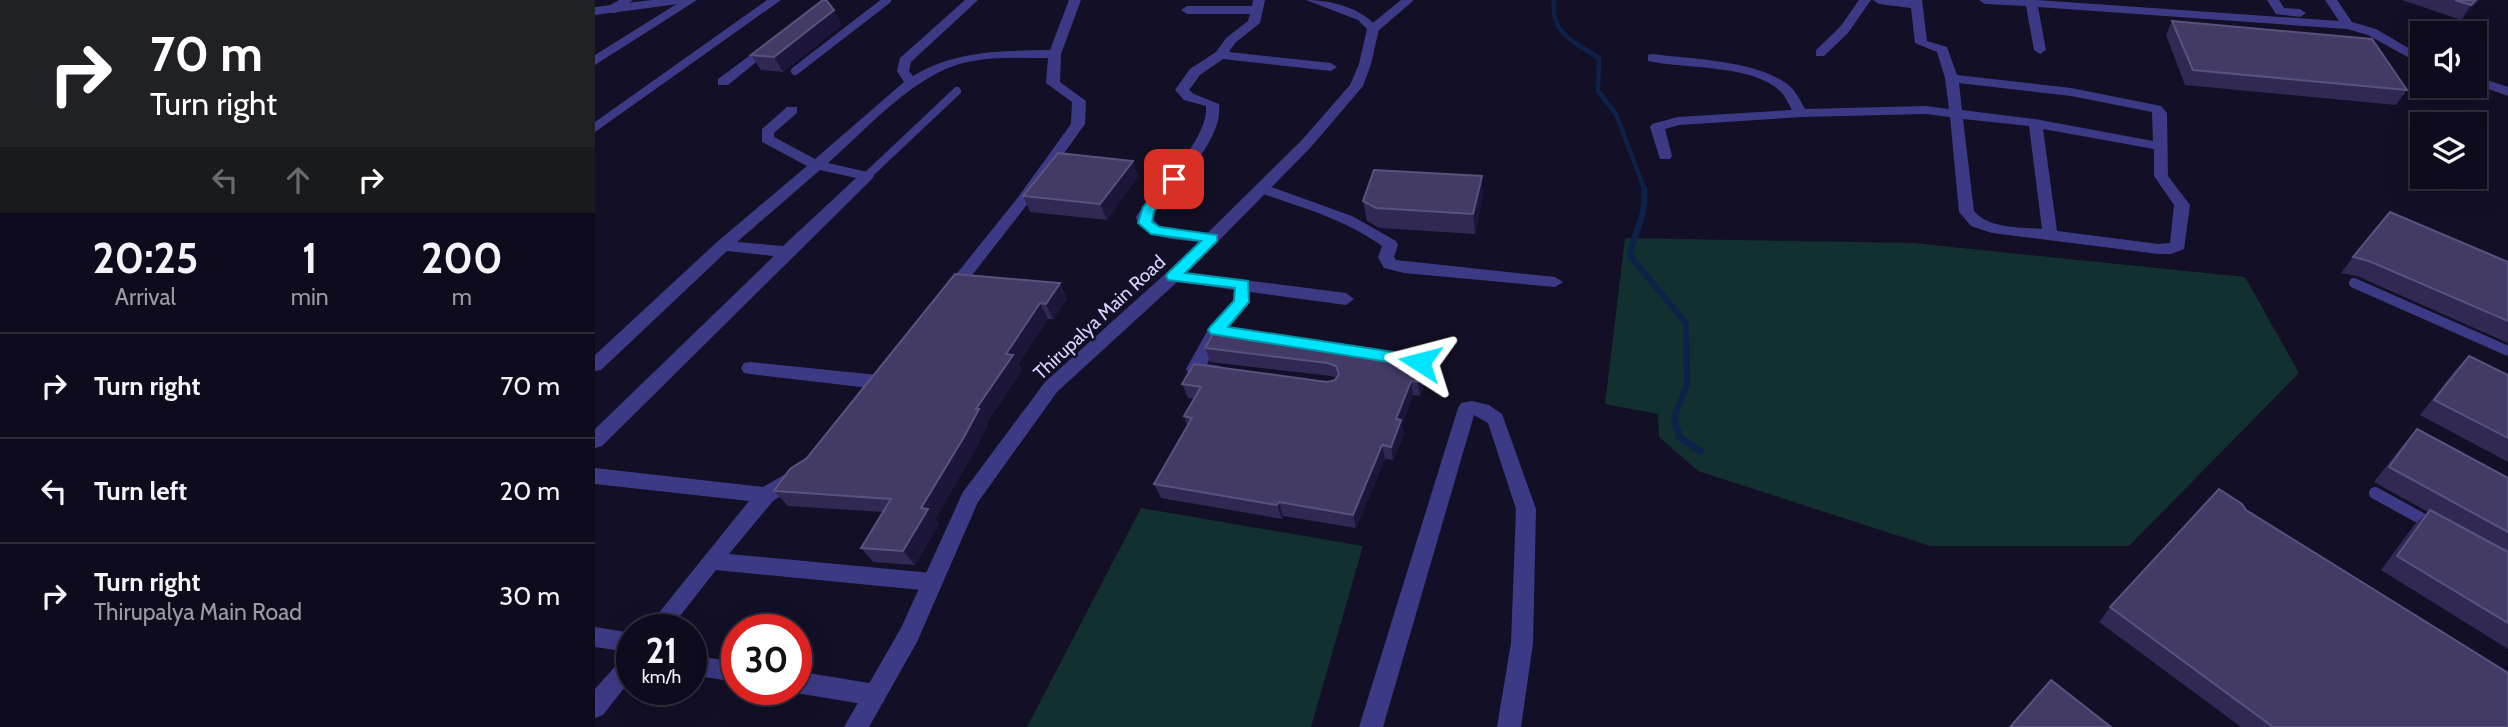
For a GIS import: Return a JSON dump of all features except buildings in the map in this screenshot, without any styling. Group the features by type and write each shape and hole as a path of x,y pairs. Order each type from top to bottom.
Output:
{"street":[{"path":"611,10 627,0"},
{"path":"595,10 678,0"},
{"path":"595,61 691,0"},
{"path":"595,128 775,0"},
{"path":"911,83 903,71 905,61 972,0"},
{"path":"937,308 1021,203 1078,124 1079,101 1053,83 1055,54 1075,0"},
{"path":"1312,0 1362,17 1373,29 1408,0"},
{"path":"1820,53 1844,30 1865,0"},
{"path":"1879,0 1916,2 1921,43 1943,50 1952,78 1967,212 1971,218 1992,228 2158,249 2171,249 2178,245 2182,205 2162,180 2160,113 2147,105 2071,92 1952,78"},
{"path":"1985,0 2031,4 2141,6 2211,16 2345,21"},
{"path":"2201,0 2211,16"},
{"path":"2273,0 2280,11 2345,21 2410,54"},
{"path":"2331,0 2345,21"},
{"path":"2031,4 2040,50"},
{"path":"1187,10 1258,5 1251,26 1230,41 1221,55 1195,72 1182,90 1189,97 1212,104 1214,114 1193,156 1144,217 1145,223 1156,231 1212,238"},
{"name":"Thirupalya Main Road","path":"856,727 909,635 970,498 1051,387 1173,276 1263,189 1356,86 1365,64 1373,29"},
{"path":"723,82 785,33"},
{"path":"595,365 723,246 911,83 934,68 963,58 979,55 1055,54"},
{"path":"1221,55 1331,67"},
{"path":"1652,58 1772,79 1784,88 1801,113"},
{"path":"2487,84 2508,92"},
{"path":"1665,156 1657,127 1678,121 1893,109 1957,112 2160,146"},
{"path":"792,110 767,132 767,139 818,165 867,176"},
{"path":"2035,123 2050,235"},
{"path":"595,441 867,176"},
{"path":"1263,189 1342,218 1379,236 1389,245 1386,257 1390,264 1404,268 1555,282"},
{"path":"723,246 787,252"},
{"path":"1173,276 1346,299"},
{"path":"1236,374 1195,369 1216,330 1241,302 1243,284"},
{"path":"1216,330 1243,334"},
{"path":"750,368 882,377 861,403"},
{"path":"1371,727 1467,408 1475,407 1487,410 1496,419 1526,509 1522,643 1509,727"},
{"path":"669,614 766,495 811,466"},
{"path":"595,476 766,495"},
{"path":"711,561 932,582"},
{"path":"595,637 616,640"},
{"path":"595,707 616,681"},
{"path":"812,685 875,695"}],"lane":[{"path":"795,71 887,0"},
{"path":"2363,41 2390,43"},
{"path":"867,176 957,91"},
{"path":"2354,283 2508,351"},
{"path":"2375,493 2447,533"}],"green space":[{"path":"1625,238 1913,243 2245,277 2299,373 2129,546 1930,546 1698,471 1659,437 1658,414 1605,404"},
{"path":"1141,508 1363,546 1311,727 1027,727"}],"waterway":[{"path":"1554,0 1554,12 1560,29 1599,58 1598,91 1616,114 1645,191"},
{"path":"1644,189 1644,208 1630,256 1686,323 1687,384 1674,418 1677,429"},
{"path":"1677,428 1679,437 1700,451"}],"route":[{"path":"1174,179 1147,211 1145,223 1156,231 1212,238 1173,276 1243,284 1241,302 1216,330 1420,362"}]}
